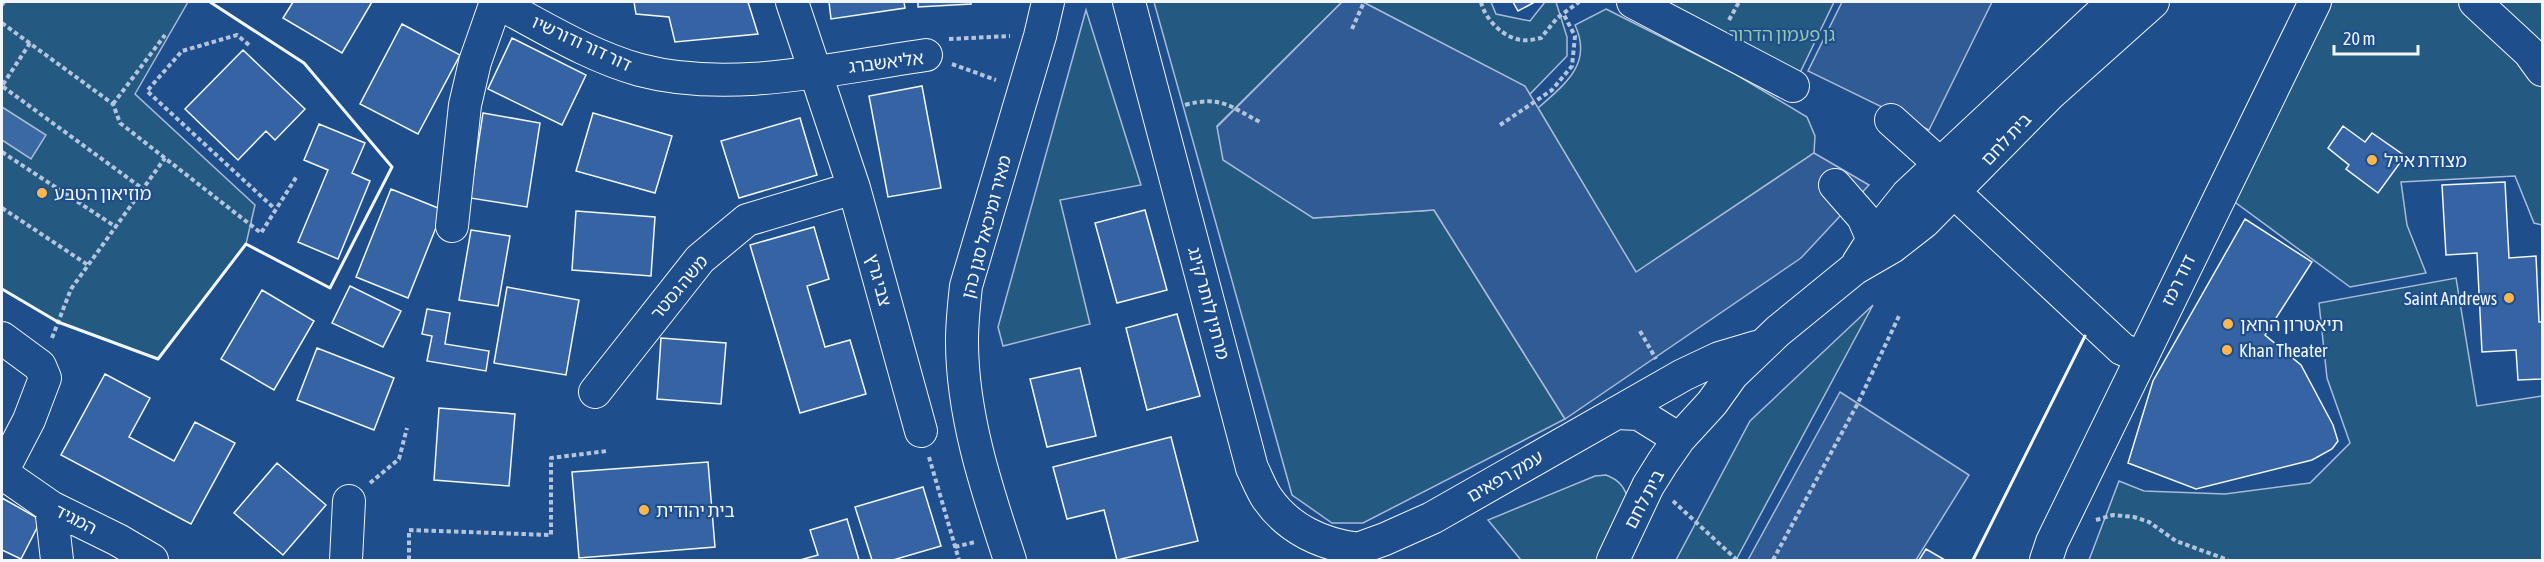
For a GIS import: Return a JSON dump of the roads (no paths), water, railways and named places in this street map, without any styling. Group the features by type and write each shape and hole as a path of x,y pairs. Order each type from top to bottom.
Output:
{"street":[{"name":"דור דור ודורשיו","path":"496,2 614,61 641,70 669,76 706,79 746,79 814,72"},
{"path":"452,226 465,105 475,62 496,2"},
{"name":"צבי גרץ","path":"792,2 854,188 921,431"},
{"name":"מאיר ומיכאל סגן כהן","path":"1010,561 989,496 971,419 962,341 966,286 1048,2"},
{"name":"מרתין לותר קינג","path":"1129,2 1252,468 1267,498 1285,518 1308,535 1356,555"},
{"path":"1633,2 1793,86"},
{"name":"בית לחם","path":"1854,269 1907,195 1938,163 2113,2"},
{"name":"בית לחם","path":"1613,561 1648,486 1678,439 1701,396 1732,375 1761,345 1854,269 1906,237 1959,189 2049,94 2153,2"},
{"name":"דוד רמז","path":"2026,561 2131,353 2315,2"},
{"path":"2475,2 2529,52 2542,70"},
{"name":"אליאשברג","path":"814,72 926,55"},
{"path":"1891,120 1938,163 1944,178 2121,333 2131,353"},
{"path":"1835,185 1863,217 1873,240"},
{"name":"משה גסטר","path":"595,392 700,259 747,220 854,188"},
{"path":"2,338 40,366 45,378 29,420 2,472"},
{"name":"עמק רפאים","path":"1326,561 1356,555 1432,518 1698,367 1761,345"},
{"name":"דוד רמז","path":"2046,561 2131,353"},
{"path":"1616,413 1639,414 1678,439"},
{"name":"המגיד","path":"2,472 51,507 117,540 152,561"},
{"path":"346,561 349,501"},
{"path":"51,507 57,561"}],"place":[{"name":"מצודת אייל","path":"2372,160"},
{"name":"מוזיאון הטבע","path":"42,193"},
{"name":"Saint Andrews","path":"2509,298"},
{"name":"תיאטרון החאן","path":"2228,324"},
{"name":"Khan Theater","path":"2227,350"},
{"name":"בית יהודית","path":"644,510"}],"park label":[{"name":"גן פעמון הדרור","path":"1782,34"}]}
